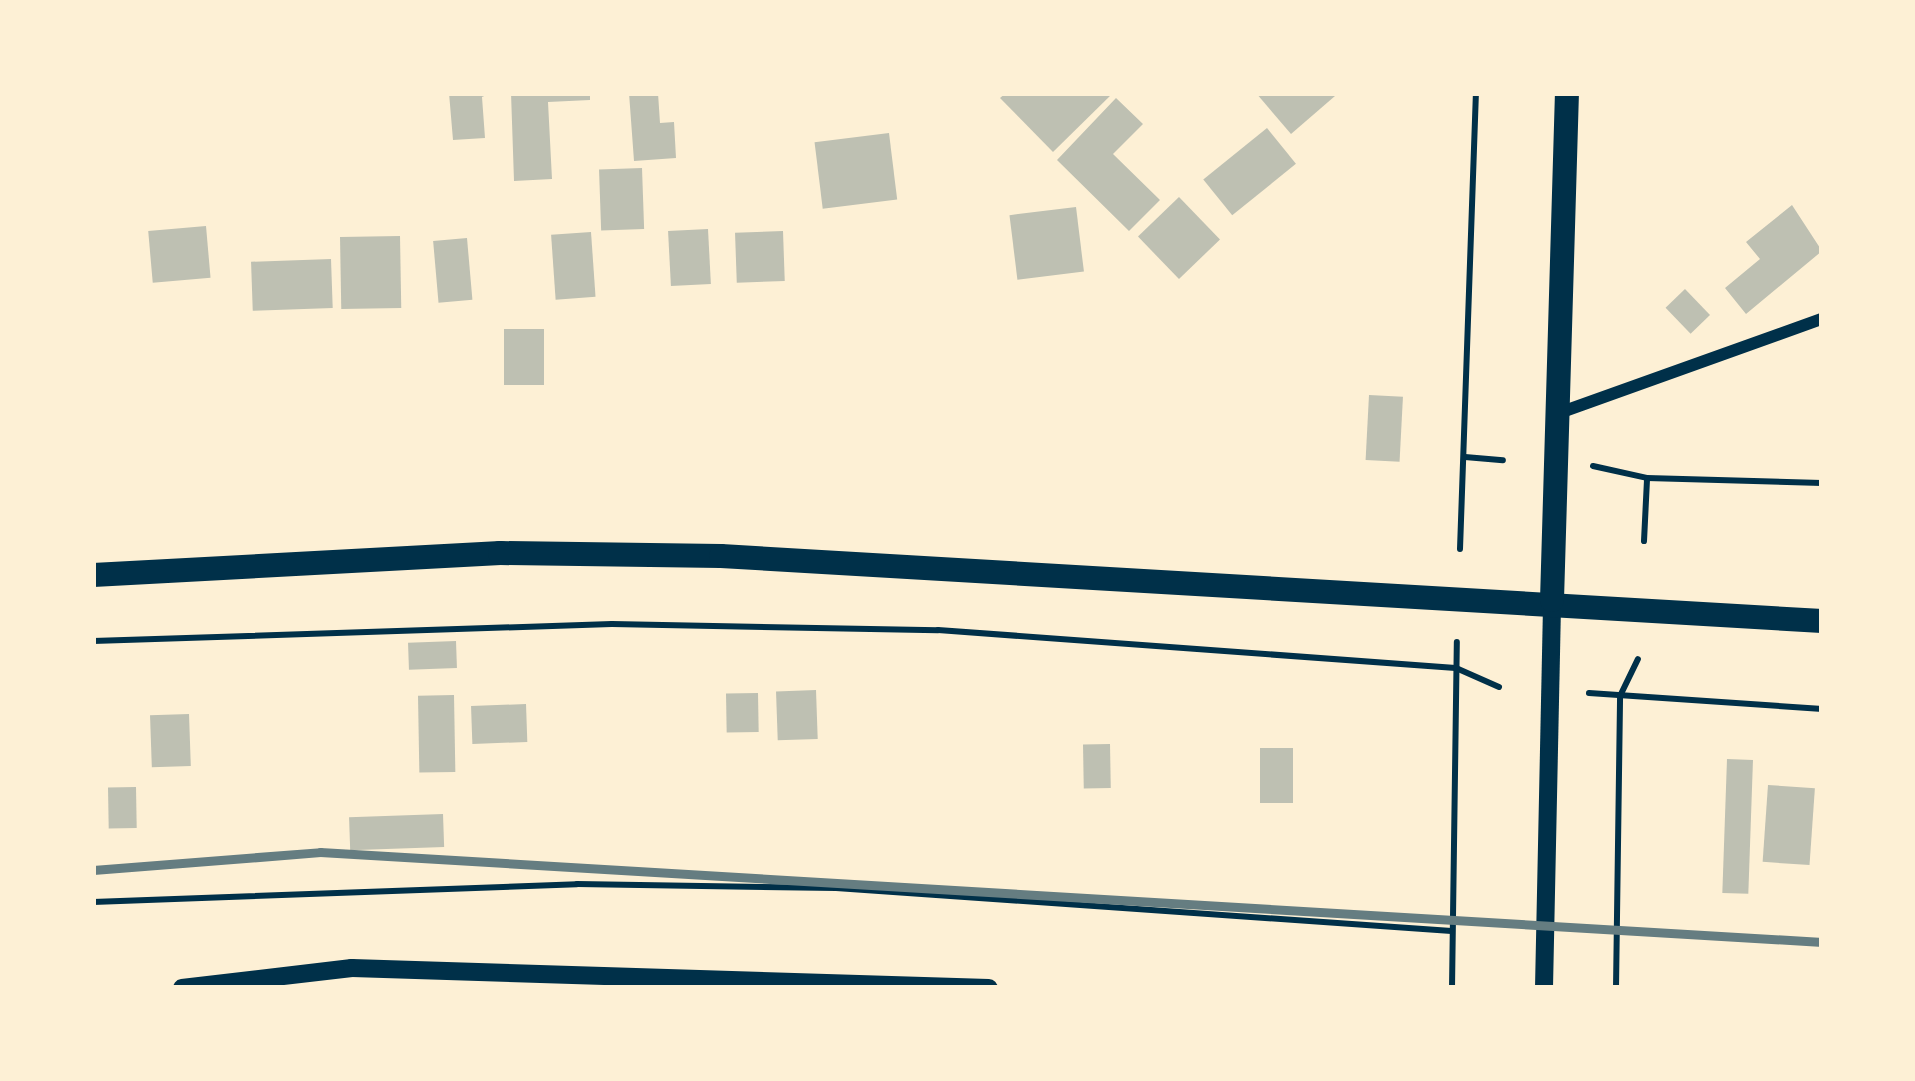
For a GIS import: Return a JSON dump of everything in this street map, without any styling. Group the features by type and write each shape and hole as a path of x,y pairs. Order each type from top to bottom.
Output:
{"main road":[{"path":"1552,600 1567,93"},
{"path":"93,575 500,553 721,556 1552,600 1822,621"}],"street":[{"path":"1558,414 1822,319"},
{"path":"1544,988 1552,600"},
{"path":"186,988 352,968 545,980 989,988"}],"path":[{"path":"1460,549 1476,93"},
{"path":"1463,457 1503,460"},
{"path":"1593,466 1647,478 1822,483"},
{"path":"1644,542 1647,478"},
{"path":"93,640 612,624 914,629 1456,668 1499,687"},
{"path":"1452,988 1456,642"},
{"path":"1616,988 1620,696 1637,659"},
{"path":"1589,694 1822,710"},
{"path":"93,902 577,884 836,888 1452,931"}],"building":[{"path":"449,93 491,93 482,97 485,138 453,140"},
{"path":"511,93 590,93 590,100 548,102 552,179 514,181"},
{"path":"629,93 658,93 660,123 674,122 676,158 634,161"},
{"path":"1006,93 1113,93 1053,152 1000,98"},
{"path":"1256,93 1332,93 1335,96 1291,134"},
{"path":"1116,98 1143,124 1113,154 1160,200 1129,231 1057,160"},
{"path":"1267,128 1296,164 1232,215 1203,180"},
{"path":"889,133 897,200 823,209 815,142"},
{"path":"642,168 644,229 601,230 599,170"},
{"path":"1179,197 1220,239 1179,279 1138,237"},
{"path":"1792,205 1822,251 1746,314 1725,288 1760,259 1746,242"},
{"path":"1076,207 1084,272 1017,280 1009,215"},
{"path":"206,226 211,278 153,283 148,231"},
{"path":"708,229 711,284 671,286 668,231"},
{"path":"783,231 785,281 737,283 735,233"},
{"path":"591,232 596,297 556,300 551,235"},
{"path":"400,236 401,308 341,309 340,237"},
{"path":"467,238 472,300 439,303 433,241"},
{"path":"331,259 333,308 253,311 251,262"},
{"path":"1685,289 1710,315 1691,334 1666,308"},
{"path":"504,329 544,329 544,385 504,385"},
{"path":"1369,395 1403,397 1400,462 1366,460"},
{"path":"456,641 457,668 409,670 408,643"},
{"path":"816,690 818,739 778,740 776,691"},
{"path":"758,693 759,732 727,733 726,694"},
{"path":"454,695 455,772 419,773 418,696"},
{"path":"526,704 527,742 472,744 471,706"},
{"path":"189,714 191,766 152,767 150,715"},
{"path":"1083,744 1110,744 1111,788 1084,788"},
{"path":"1260,748 1293,748 1293,803 1260,803"},
{"path":"1727,759 1753,760 1748,894 1722,893"},
{"path":"1768,785 1815,788 1810,865 1763,862"},
{"path":"108,787 136,787 137,828 109,828"},
{"path":"443,814 444,847 350,850 349,817"}],"railway":[{"path":"93,870 320,852 1822,942"}]}
